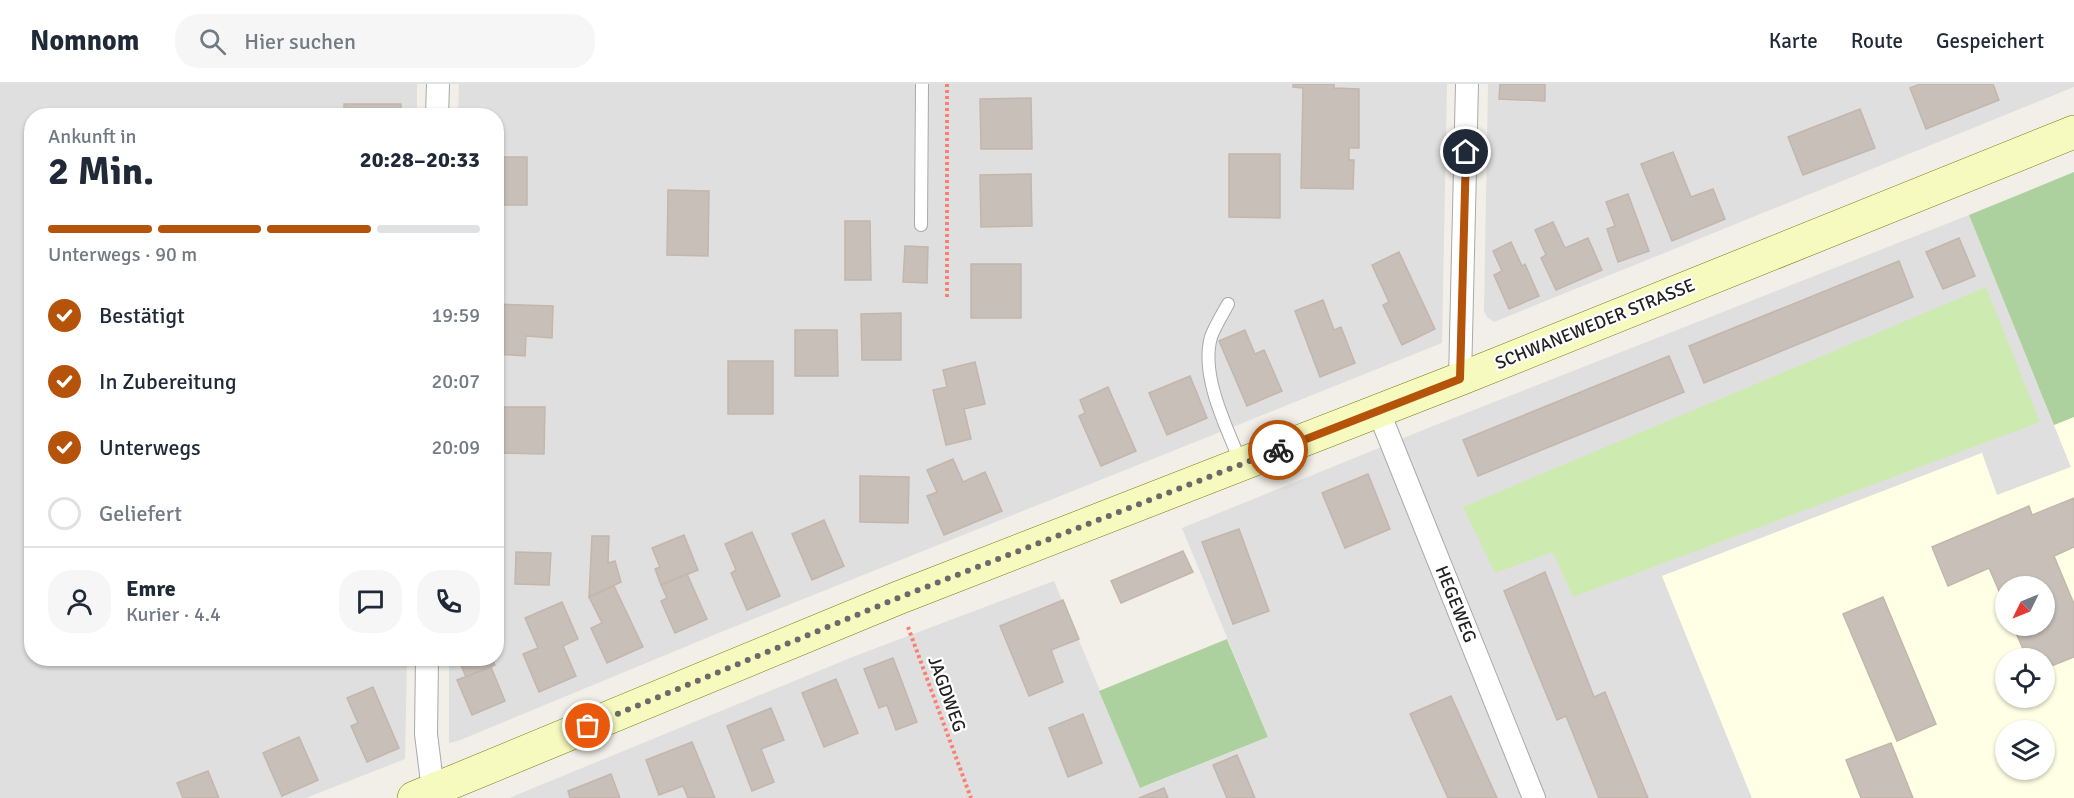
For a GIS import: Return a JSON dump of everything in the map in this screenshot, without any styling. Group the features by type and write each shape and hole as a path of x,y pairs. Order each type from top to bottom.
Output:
{"main road":[{"name":"SCHWANEWEDER STRASSE","path":"428,796 898,598 1460,379 2074,132"}],"street":[{"path":"437,108 438,84"},
{"path":"1460,379 1467,84"},
{"name":"HEGEWEG","path":"1378,410 1534,798"},
{"path":"427,666 428,796"}],"lane":[{"path":"921,225 922,84"},
{"path":"1228,304 1211,338 1210,367 1219,407 1242,464"}],"path":[{"path":"947,84 947,298"},
{"name":"JAGDWEG","path":"898,598 971,798"}],"shaded area":[{"path":"0,84 417,84 417,108 24,108 24,666 407,666 405,759 306,798 0,798"},
{"path":"459,84 1447,84 1442,343 449,743 449,666 504,666 504,108 458,108"},
{"path":"1488,84 2074,84 2074,87 1494,322 1487,317 1484,311"},
{"path":"1969,215 2071,467 1997,496 1982,453 1662,576 1752,798 509,798 855,656 1054,581 1141,788 1268,737 1182,528 1433,426"},
{"path":"2074,417 2074,798 1752,798 1662,576 1982,453 1997,495 2071,467 2054,425"}],"green space":[{"path":"2074,172 2074,417 2054,425 1969,215"},
{"path":"1986,287 2040,422 1573,597 1553,552 1495,573 1463,507"},
{"path":"1227,639 1268,737 1140,788 1099,691"}],"building":[{"path":"1293,84 1334,84 1334,88 1359,89 1359,148 1349,148 1349,160 1354,160 1353,189 1301,188 1303,88 1293,87"},
{"path":"1500,84 1545,84 1545,101 1499,99"},
{"path":"1920,84 1993,84 1999,100 1926,129 1910,88"},
{"path":"1031,98 1032,149 981,149 980,99"},
{"path":"344,104 401,104 401,108 344,108"},
{"path":"1860,109 1875,148 1803,175 1788,137"},
{"path":"1673,152 1691,197 1713,189 1725,219 1672,241 1641,164"},
{"path":"1229,154 1280,154 1280,218 1229,217"},
{"path":"504,157 527,157 527,205 504,205"},
{"path":"1031,174 1032,226 981,227 980,175"},
{"path":"668,190 709,191 708,256 667,255"},
{"path":"1628,194 1649,251 1618,262 1607,229 1615,226 1606,202"},
{"path":"845,221 870,221 871,280 845,280"},
{"path":"1553,222 1565,248 1588,238 1602,270 1556,290 1541,258 1546,255 1535,230"},
{"path":"1959,238 1975,276 1943,289 1926,252"},
{"path":"1511,242 1522,266 1525,264 1539,296 1509,309 1494,275 1502,271 1493,251"},
{"path":"905,246 928,247 927,283 903,282"},
{"path":"1399,252 1435,329 1402,345 1383,305 1389,302 1372,265"},
{"path":"1899,261 1913,297 1704,383 1689,346"},
{"path":"971,264 1021,264 1021,318 971,318"},
{"path":"1323,300 1334,330 1341,327 1355,363 1320,377 1295,311"},
{"path":"504,304 553,306 552,338 526,336 525,356 504,355"},
{"path":"901,313 901,360 862,360 861,314"},
{"path":"795,330 837,330 838,376 795,376"},
{"path":"1245,330 1255,354 1264,350 1282,391 1247,406 1219,341"},
{"path":"1669,356 1684,392 1478,476 1463,440"},
{"path":"728,361 773,361 773,414 728,414"},
{"path":"975,362 985,404 964,409 971,439 946,445 933,390 947,387 943,370"},
{"path":"1190,376 1207,418 1167,435 1149,393"},
{"path":"1108,387 1136,451 1101,466 1079,416 1085,413 1080,400"},
{"path":"504,407 545,407 544,454 504,453"},
{"path":"953,459 963,482 985,472 1002,511 944,535 927,496 937,492 927,470"},
{"path":"1368,474 1390,529 1345,548 1322,493"},
{"path":"860,476 909,477 908,523 860,522"},
{"path":"2074,498 2074,547 2054,556 2074,604 2074,657 2055,665 2055,648 2023,648 2017,636 2055,636 2055,576 1995,576 1995,582 1989,568 1948,586 1932,547 2029,506 2032,515"},
{"path":"824,520 844,566 812,580 792,534"},
{"path":"1239,529 1269,611 1233,624 1202,542"},
{"path":"752,532 780,596 747,610 731,573 736,570 725,544"},
{"path":"684,535 698,570 661,585 655,569 660,567 652,548"},
{"path":"592,536 609,536 608,563 615,561 621,582 589,597"},
{"path":"1183,551 1193,572 1121,603 1111,581"},
{"path":"516,552 551,553 549,585 515,584"},
{"path":"1545,572 1594,697 1605,692 1648,798 1599,798 1566,716 1557,720 1504,591"},
{"path":"687,574 707,619 675,633 661,601 667,598 661,585"},
{"path":"614,586 643,647 607,663 591,628 602,623 589,597"},
{"path":"1883,597 1936,724 1897,741 1843,614"},
{"path":"1063,600 1079,639 1051,650 1063,682 1029,696 1000,626"},
{"path":"562,602 578,639 563,646 576,676 539,692 523,654 538,648 525,618"},
{"path":"893,658 917,722 896,730 887,705 879,708 864,669"},
{"path":"461,666 493,666 466,677"},
{"path":"491,667 505,701 472,715 457,680"},
{"path":"836,679 858,733 824,747 802,693"},
{"path":"373,687 399,748 367,762 351,726 358,723 347,698"},
{"path":"1451,696 1497,798 1448,798 1410,714"},
{"path":"771,708 784,740 761,749 774,782 752,791 727,726"},
{"path":"1083,714 1102,763 1068,777 1049,728"},
{"path":"299,737 318,780 282,796 263,753"},
{"path":"692,742 715,798 688,798 683,786 659,795 646,760"},
{"path":"1891,743 1913,798 1861,798 1846,760"},
{"path":"1237,755 1255,798 1227,798 1213,765"},
{"path":"208,771 219,798 183,798 177,783"},
{"path":"611,774 620,798 570,798 568,791"},
{"path":"1164,788 1168,798 1139,798"}],"way so far":[{"path":"588,726 898,598 1278,450"}],"route":[{"path":"1278,450 1460,379 1466,152"}]}
